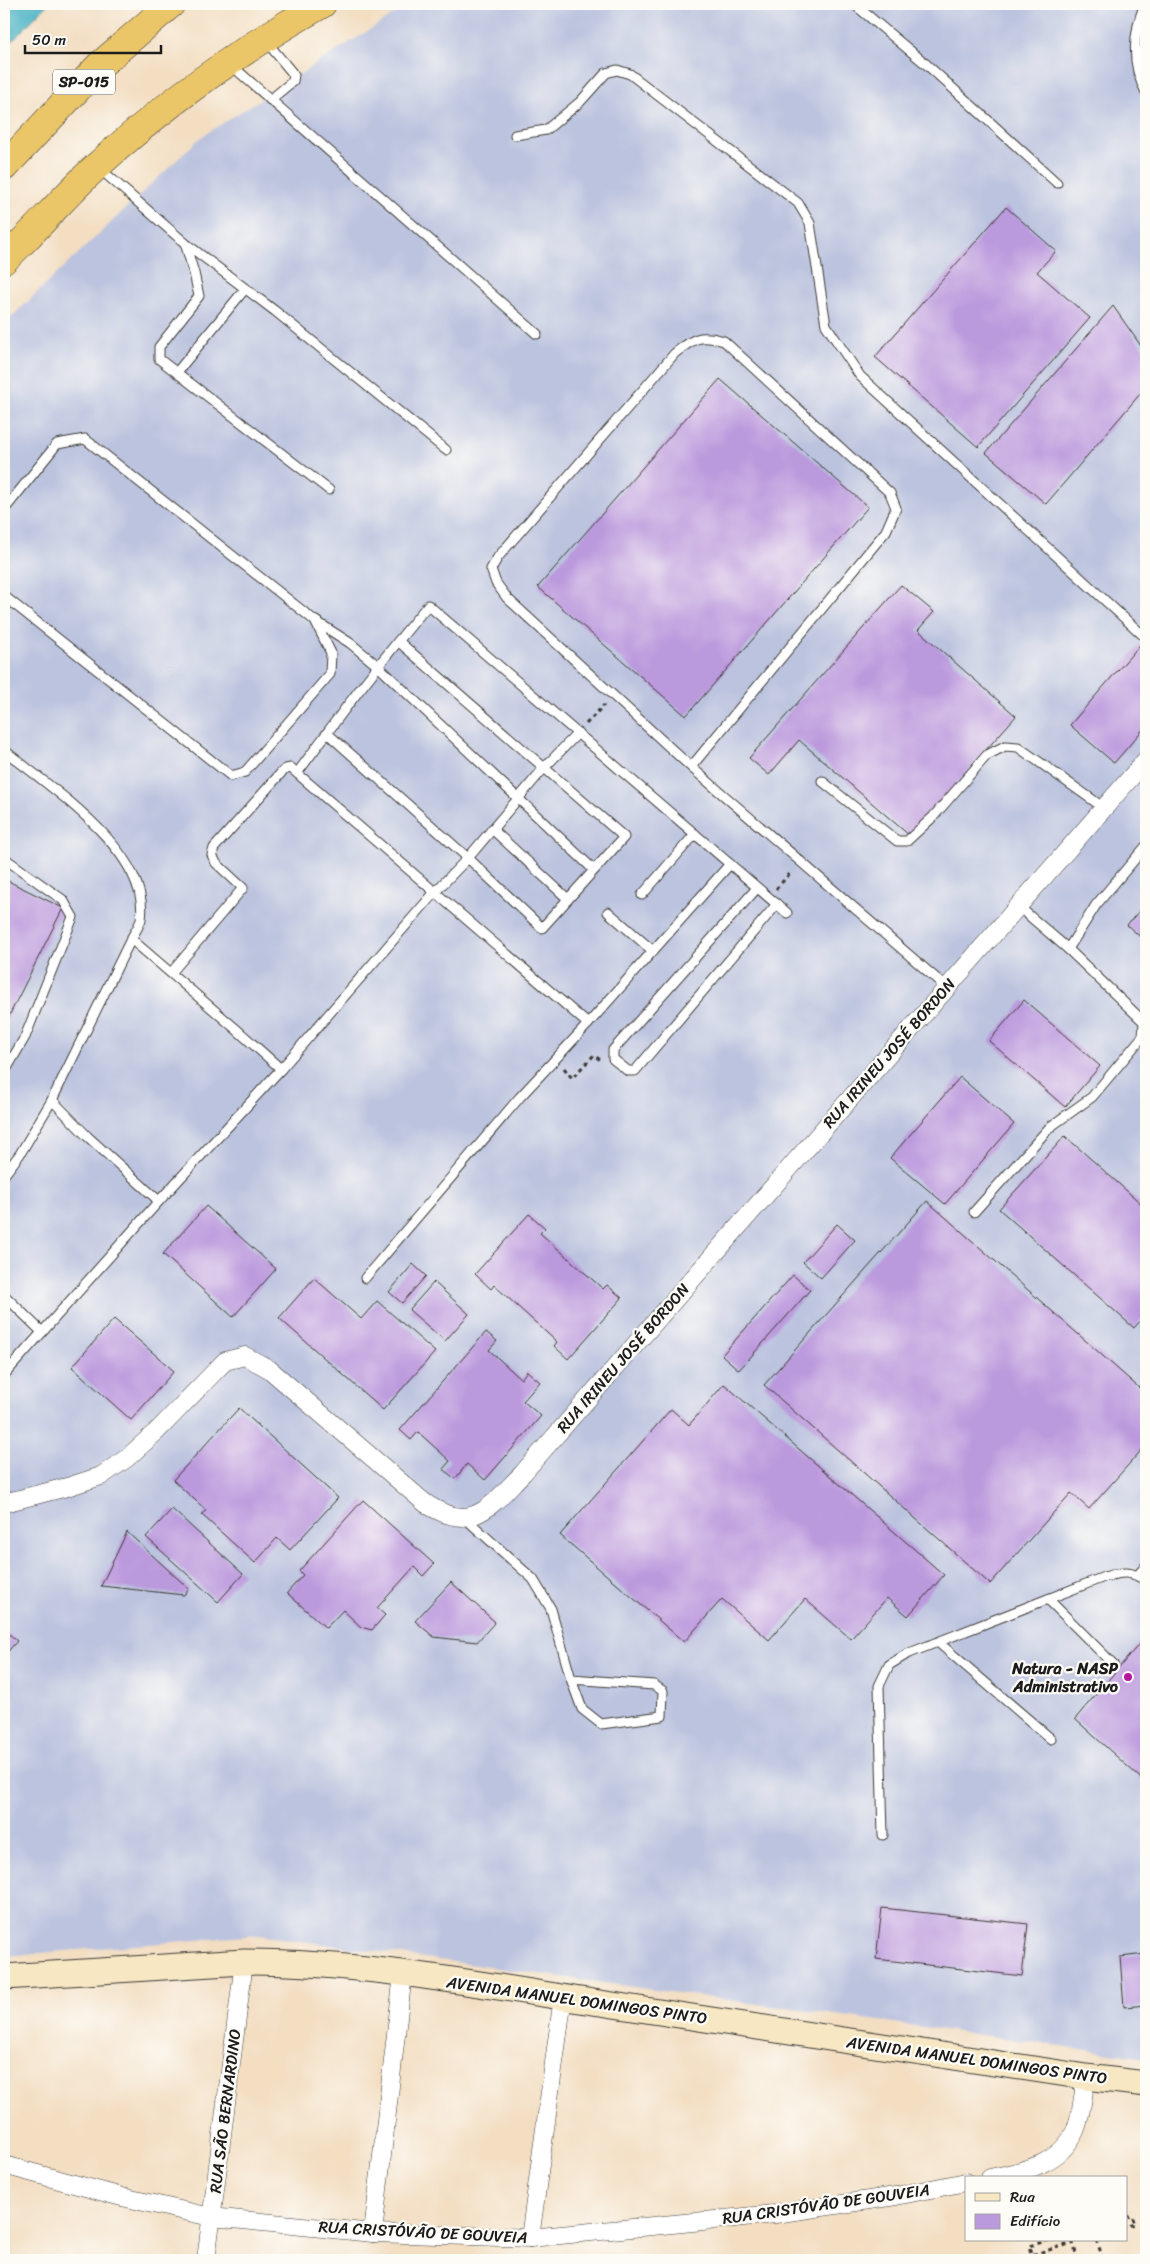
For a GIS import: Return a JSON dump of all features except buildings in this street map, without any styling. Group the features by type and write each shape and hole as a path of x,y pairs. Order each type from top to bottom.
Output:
{"highway":[{"name":"SP-015","path":"4,167 33,134 100,66 171,4"},
{"path":"4,260 97,166 170,105 264,38 322,4"}],"street":[{"name":"RUA IRINEU JOSÉ BORDON","path":"466,1518 493,1504 523,1473 1146,760"},
{"path":"4,1503 101,1476 127,1458 157,1431 225,1361 245,1356 269,1369 424,1503 438,1512 452,1517 466,1518"},
{"name":"AVENIDA MANUEL DOMINGOS PINTO","path":"4,1977 244,1962 280,1962 403,1974 1086,2077 1146,2084"},
{"name":"RUA SÃO BERNARDINO","path":"206,2260 244,1962"},
{"path":"374,2233 403,1974"},
{"path":"530,2238 564,1997"},
{"path":"999,2176 1037,2167 1055,2157 1076,2130 1086,2077"},
{"name":"RUA CRISTÓVÃO DE GOUVEIA","path":"4,2165 122,2197 211,2217 374,2233 530,2238 774,2214 896,2196 965,2182"}],"lane":[{"path":"854,4 926,64 1057,183"},
{"path":"1145,4 1136,34 1135,62 1146,92"},
{"path":"264,38 294,75 293,81 270,100"},
{"path":"228,62 537,334"},
{"path":"516,135 546,130 580,102 606,73 617,70 630,74 798,203 810,223 826,325 860,376 1146,638"},
{"path":"97,166 185,243 446,450"},
{"path":"185,243 199,296 159,347 159,359 330,490"},
{"path":"177,372 245,289"},
{"path":"691,766 886,531 896,508 890,493 724,342 707,336 690,341 675,353 498,557 491,569 496,583 507,598 691,766 946,987"},
{"path":"4,510 57,444 85,439 314,620 350,643 378,666 594,870"},
{"path":"4,596 232,776 245,772 330,674 330,653 314,620"},
{"path":"298,772 378,666 428,606 787,913"},
{"path":"327,733 468,858 542,928 624,837 398,641"},
{"path":"4,1375 159,1200 281,1069 434,892 468,858 544,768 578,733"},
{"path":"822,781 897,841 907,841 933,817 987,755 1005,746 1018,747 1104,808"},
{"path":"4,750 108,837 131,868 141,908 141,920 52,1100 24,1147 4,1175"},
{"path":"171,973 243,888 216,863 212,855 214,848 281,773 291,768 298,772 588,1024"},
{"path":"492,829 568,899"},
{"path":"642,895 695,834"},
{"path":"1068,949 1096,905 1146,846"},
{"path":"4,858 63,900 73,917 25,1037 4,1073"},
{"path":"366,1278 520,1097 557,1059 730,864"},
{"path":"757,888 613,1050 612,1059 630,1072 635,1072 778,904"},
{"path":"974,1212 1050,1127 1092,1097 1143,1036 1144,1022 1134,1010 1018,906"},
{"path":"608,912 653,951"},
{"path":"131,939 281,1069"},
{"path":"52,1100 87,1136 159,1200"},
{"path":"4,1295 42,1332"},
{"path":"466,1518 533,1579 551,1609 571,1679 582,1709 601,1724 662,1716 663,1691 654,1685 571,1679"},
{"path":"1138,1575 1146,1566"},
{"path":"883,1835 879,1686 889,1665 896,1659 1104,1577 1126,1571 1138,1575 1146,1581"},
{"path":"1048,1599 1114,1664"},
{"path":"939,1643 1051,1739"}],"path":[{"path":"578,733 613,695"},
{"path":"769,898 801,861"},
{"path":"557,1059 572,1078 594,1056 613,1072 621,1065"},
{"path":"1128,2217 1132,2216 1135,2224 1128,2226"},
{"path":"1042,2242 1029,2246 1031,2255 1073,2243 1078,2260"},
{"path":"1097,2242 1104,2260"}],"shaded area":[{"path":"410,4 1146,4 1146,2058 258,1935 4,1956 4,324 201,137"}],"water":[{"path":"4,4 48,4 4,49"}],"place":[{"name":"Natura - NASP Administrativo","path":"1128,1677"}]}
